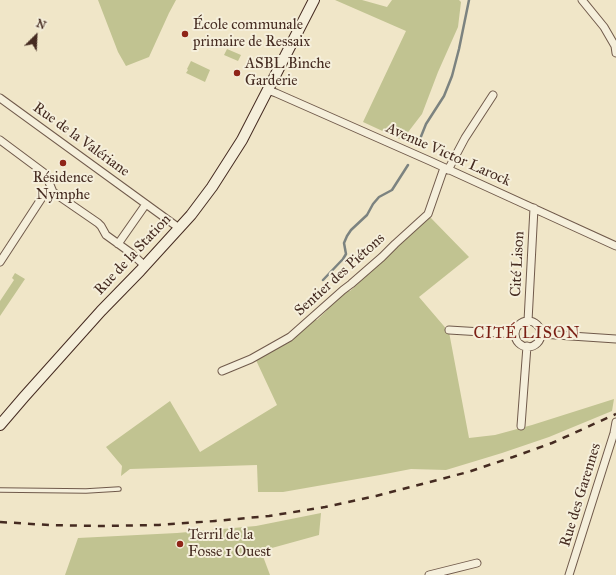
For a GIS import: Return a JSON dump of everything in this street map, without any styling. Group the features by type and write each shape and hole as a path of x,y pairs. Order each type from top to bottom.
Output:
{"street":[{"name":"Rue de la Station","path":"0,425 101,311 145,266 179,228 207,193 242,140 314,0"},
{"path":"582,0 604,27 616,48"},
{"name":"Avenue Victor Larock","path":"268,90 616,246"},
{"name":"Sentier des Piétons","path":"222,371 251,359 290,337 382,257 394,244 428,214 446,169 493,95"},
{"name":"Rue de la Valériane","path":"0,98 179,228"},
{"path":"0,140 43,172 46,175 53,192 98,223 106,235 145,266"},
{"path":"0,262 46,193 51,189"},
{"path":"118,244 146,204"},
{"name":"Cité Lison","path":"528,321 534,208"},
{"path":"528,321 536,323 541,330 541,334 540,338 534,345 523,346 517,341 515,334 517,327 521,322 528,321"},
{"path":"449,330 515,334"},
{"path":"541,334 616,339"},
{"path":"521,426 527,346"},
{"name":"Rue des Garennes","path":"569,575 614,433 616,422"},
{"path":"429,575 477,563"}],"lane":[{"path":"0,490 86,491 119,489"}],"green space":[{"path":"98,0 176,0 149,57 126,66 118,52"},
{"path":"335,0 362,0 387,7 392,0 459,0 461,2 458,27 438,72 422,114 402,140 363,122 406,31"},
{"path":"227,49 241,55 238,61 224,55"},
{"path":"191,61 210,70 205,82 186,73"},
{"path":"429,216 469,257 419,297 449,332 469,438 495,435 614,399 612,411 549,437 446,470 411,469 283,492 258,492 257,465 130,469 121,476 122,466 106,447 170,401 200,452 277,405 255,358 313,319 317,320 327,310 328,306 345,290 350,291 387,257 394,247"},
{"path":"15,273 25,279 0,316 0,301 14,280 12,278"},
{"name":"Terril de la Fosse 1 Ouest","path":"321,513 319,535 261,551 270,575 65,575 78,538 177,533 256,526"}],"waterway":[{"path":"418,144 426,124 444,96 452,76 469,0"},
{"path":"323,280 346,254 344,243 351,230 367,215 379,197 392,190 408,165"}],"railway":[{"path":"0,522 49,525 159,525 269,516 325,507 376,496 468,472 552,443 616,414"}],"place":[{"name":"École communale primaire de Ressaix","path":"185,34"},
{"name":"ASBL Binche Garderie","path":"237,73"},
{"name":"Résidence Nymphe","path":"63,163"},
{"name":"Terril de la Fosse 1 Ouest","path":"180,544"}],"district":[{"name":"CITÉ LISON","path":"527,334"}]}
